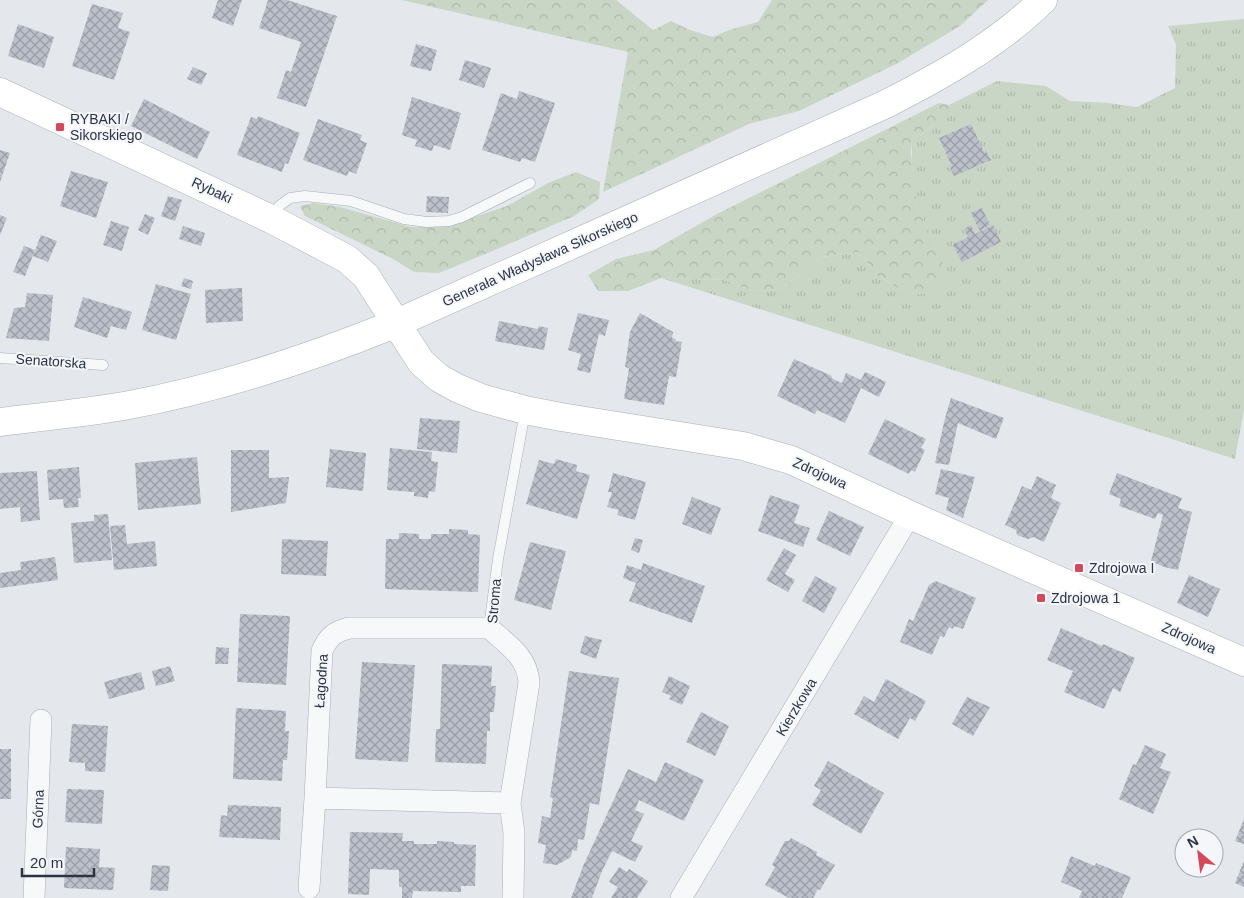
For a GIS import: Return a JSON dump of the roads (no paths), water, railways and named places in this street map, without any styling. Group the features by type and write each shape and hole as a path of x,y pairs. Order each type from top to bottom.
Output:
{"street":[{"name":"Generała Władysława Sikorskiego","path":"0,422 123,406 209,387 271,370 325,352 397,323 884,105 931,81 979,52 1004,34 1042,0"},
{"name":"Rybaki","path":"0,92 271,218 347,259 366,276 397,323"},
{"name":"Zdrojowa","path":"397,323 421,362 439,378 481,398 570,419 743,446 771,453 813,469 910,515 1244,662"},
{"name":"Kierzkowa","path":"682,898 910,515"},
{"name":"Łagodna","path":"309,888 322,651 328,638 338,631 349,628 489,628"},
{"name":"Stroma","path":"489,628 519,655 526,665 529,674 510,803 514,833 513,898"},
{"name":"Górna","path":"34,898 41,720"},
{"path":"315,798 510,803"}],"lane":[{"path":"271,218 279,206 290,198 305,196 351,202 404,219 427,222 448,221 462,217 530,183"},
{"name":"Senatorska","path":"0,358 103,365"},
{"name":"Stroma","path":"489,628 498,559 526,410"}],"place":[{"name":"RYBAKI / Sikorskiego","path":"60,127"},
{"name":"Zdrojowa I","path":"1079,568"},
{"name":"Zdrojowa 1","path":"1041,598"}]}
